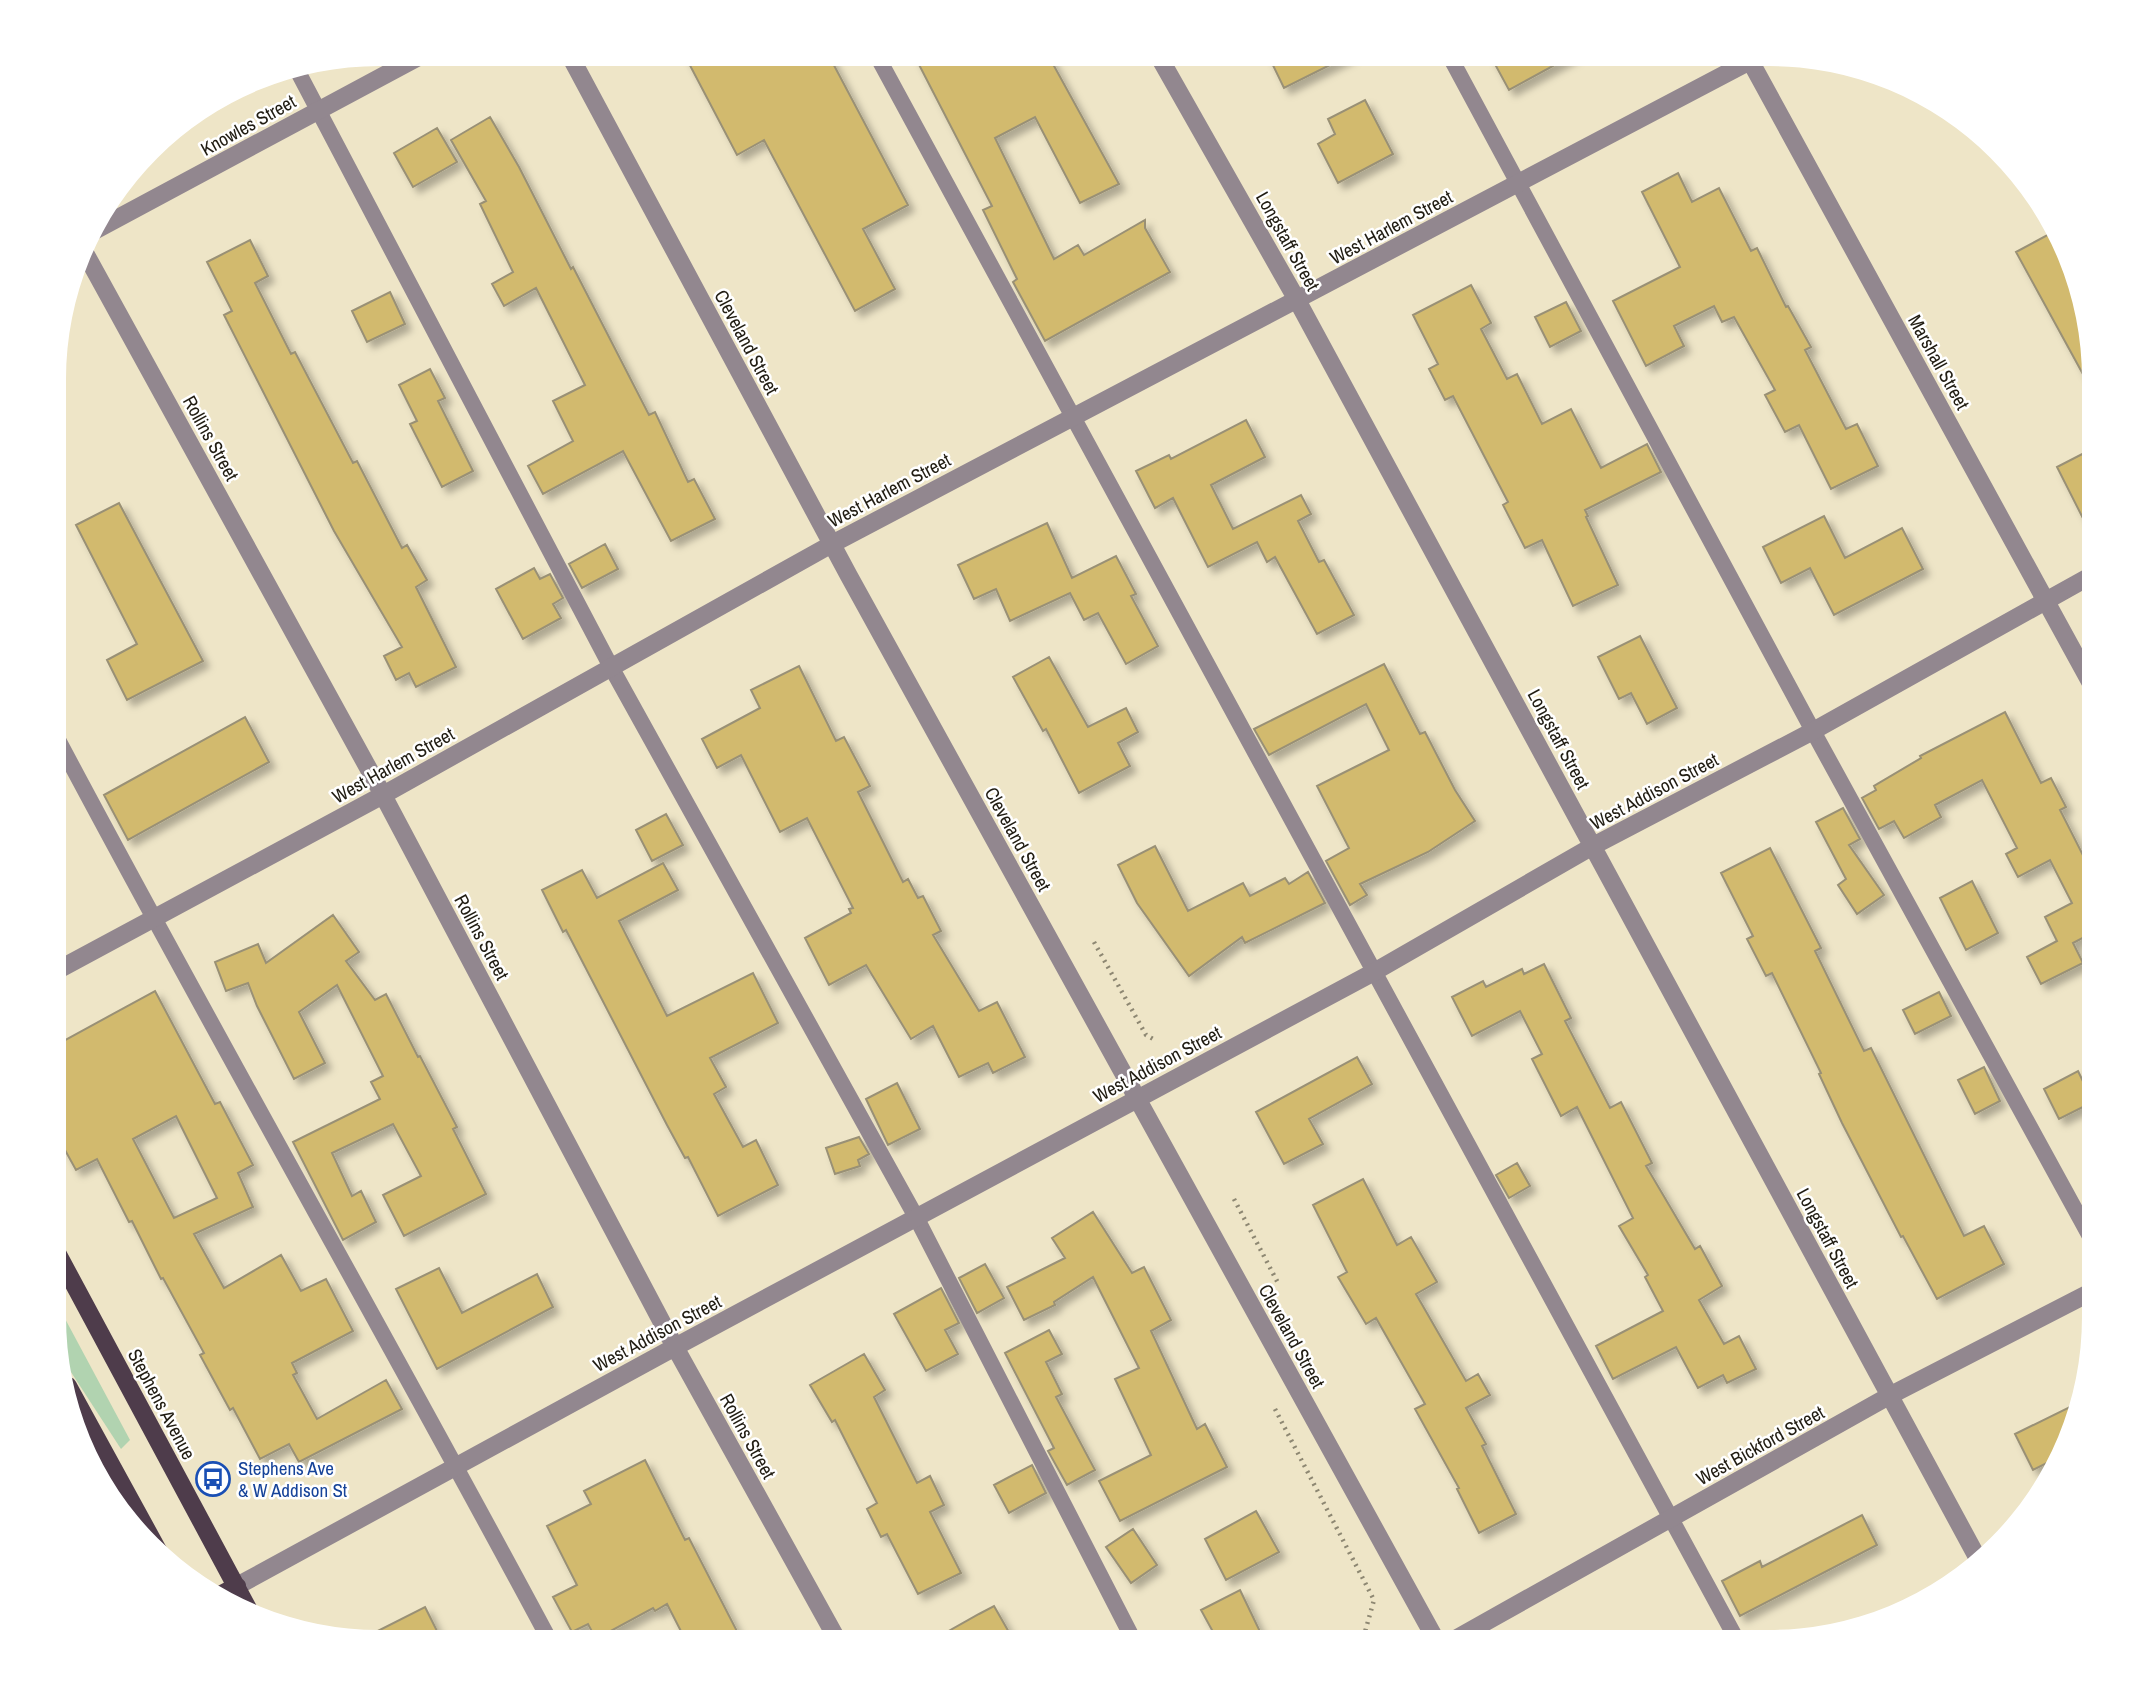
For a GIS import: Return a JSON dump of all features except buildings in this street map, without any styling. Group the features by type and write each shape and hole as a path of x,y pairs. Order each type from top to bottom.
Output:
{"main road":[{"name":"Stephens Avenue","path":"66,1269 243,1598"},
{"path":"80,1408 141,1519"},
{"path":"228,1591 237,1586"}],"street":[{"name":"Knowles Street","path":"107,225 402,66"},
{"name":"Cleveland Street","path":"575,66 832,544 1430,1630"},
{"name":"Longstaff Street","path":"1164,66 1297,300 1974,1552"},
{"name":"West Harlem Street","path":"66,966 383,795 832,544 1519,183 1733,66"},
{"name":"Marshall Street","path":"1752,66 2082,667"},
{"name":"Rollins Street","path":"89,261 383,795 675,1347 832,1630"},
{"name":"West Addison Street","path":"237,1586 675,1347 1374,972 1594,846 1813,731 2082,580"},
{"name":"West Bickford Street","path":"1471,1630 1889,1396 2082,1297"}],"lane":[{"path":"883,66 1732,1630"},
{"path":"1455,66 1813,731 2082,1222"},
{"path":"301,76 611,667 916,1217 1128,1630"},
{"path":"66,755 153,919 544,1630"}],"path":[{"path":"1094,942 1146,1035 1155,1040"},
{"path":"1234,1199 1278,1283"},
{"path":"1275,1409 1374,1600 1366,1630"}],"green space":[{"path":"66,1321 130,1440 121,1449 72,1374"}],"place":[{"name":"Stephens Ave & W Addison St","path":"213,1479"}]}
